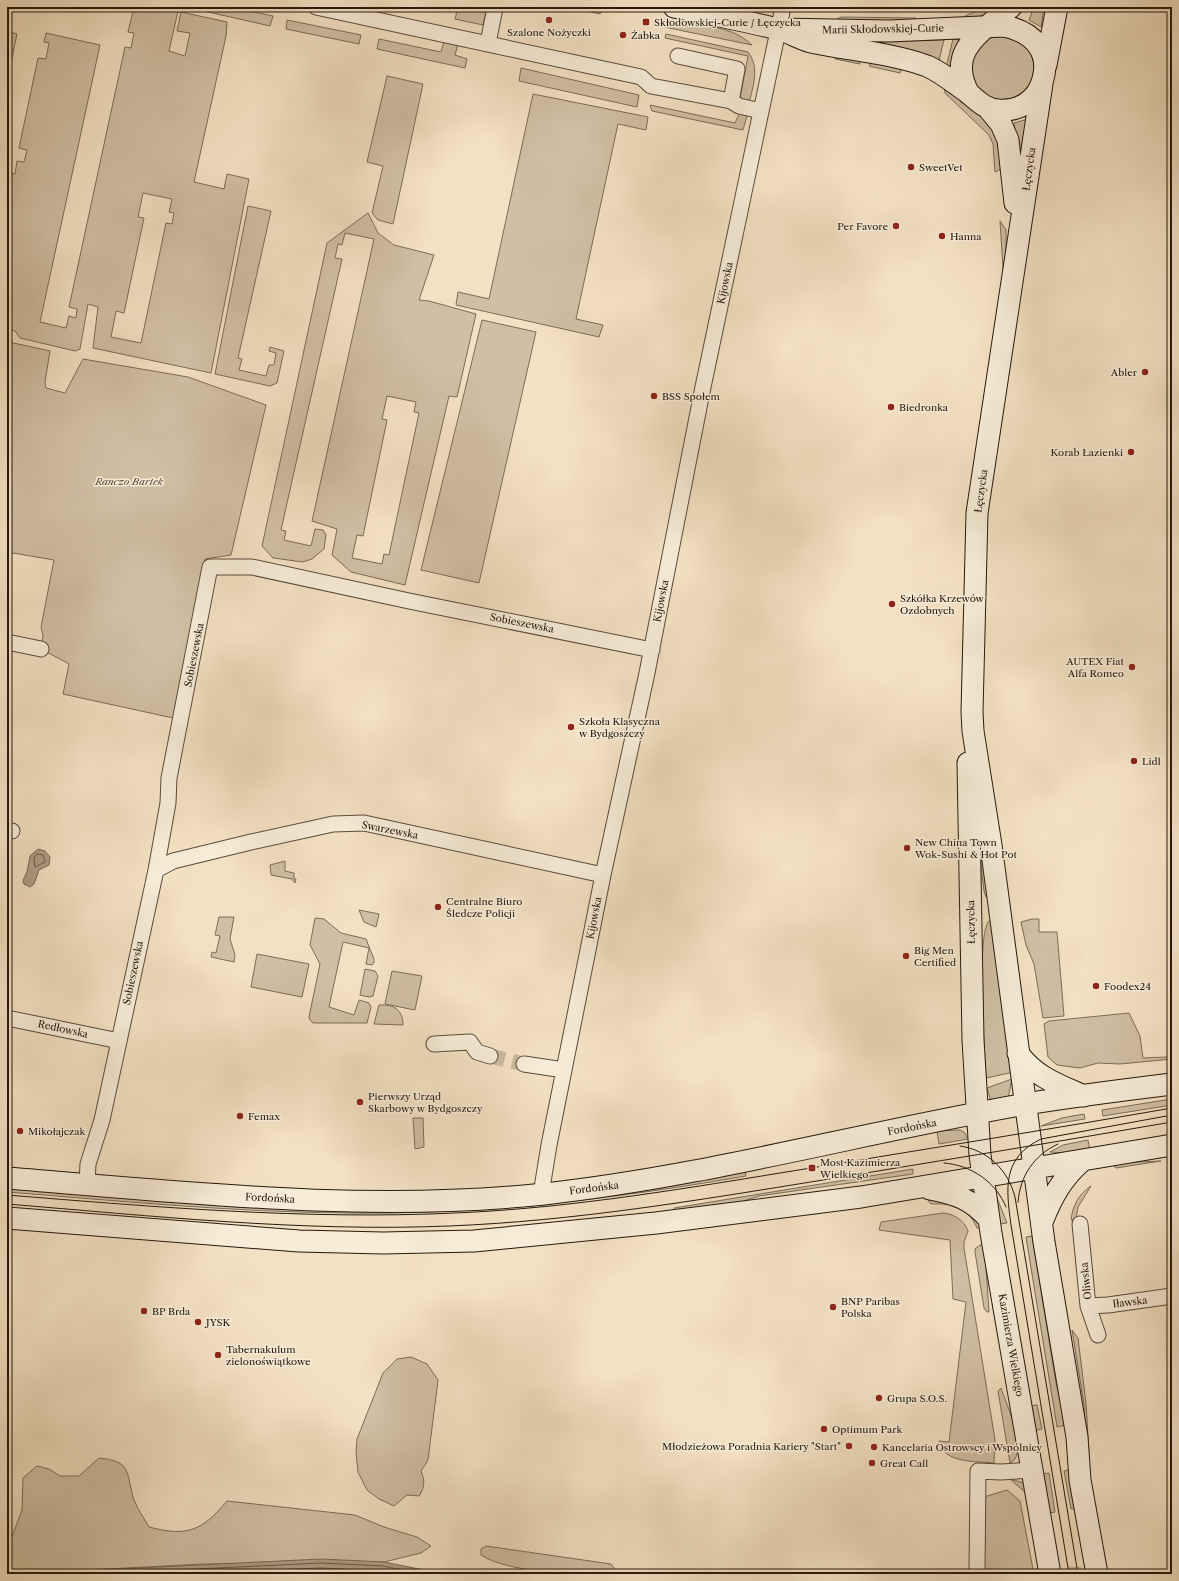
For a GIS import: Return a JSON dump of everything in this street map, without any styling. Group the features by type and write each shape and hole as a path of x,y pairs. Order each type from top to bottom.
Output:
{"main road":[{"name":"Marii Skłodowskiej-Curie","path":"674,7 779,29 810,41 927,66 969,94"},
{"path":"987,27 1004,26 1017,29 1029,36 1038,46 1044,58 1043,78 1031,100 1014,109 996,110 977,102 969,94 962,78 962,61 965,50 971,41 987,27 1011,7"},
{"name":"Łęczycka","path":"976,1114 967,771 973,731 973,634 977,513 1016,254 1020,193 1057,7"},
{"name":"Marii Skłodowskiej-Curie","path":"779,29 889,31 987,27"},
{"name":"Łęczycka","path":"987,107 1001,124 1008,140 1020,193"},
{"name":"Łęczycka","path":"973,731 991,845 1026,1104"},
{"path":"1018,1053 1030,1068 1085,1096"},
{"name":"Fordońska","path":"7,1178 299,1200 387,1202 541,1194 672,1176 1026,1104 1172,1084"},
{"path":"1026,1104 1042,1225 1077,1437 1080,1480 1097,1574"},
{"name":"Kazimierza Wielkiego","path":"976,1114 982,1177 1050,1574"},
{"path":"7,1218 299,1241 426,1242 514,1237 664,1222 861,1197 1172,1145"},
{"path":"1042,1225 1057,1188 1064,1177 1083,1160"},
{"path":"921,1187 964,1198 978,1206 989,1219"}],"street":[{"path":"316,7 641,77 651,86 731,101 739,106 761,112"},
{"name":"Kijowska","path":"541,1194 603,875 652,650 704,382 783,7"},
{"path":"488,43 495,8"},
{"path":"678,56 737,69 731,101"},
{"name":"Sobieszewska","path":"87,1184 88,1164 102,1120 156,870 168,803 169,778 210,567 252,567 409,601 652,650"},
{"path":"7,642 41,649"},
{"name":"Swarzewska","path":"156,870 173,861 251,842 333,824 364,824 603,875"},
{"name":"Redłowska","path":"7,1018 118,1041"},
{"path":"434,1044 470,1042 477,1052 490,1056"},
{"path":"524,1064 564,1070"},
{"name":"Oliwska","path":"1080,1224 1088,1306 1098,1335"},
{"name":"Iławska","path":"1088,1306 1108,1305 1172,1296"},
{"path":"980,1574 977,1570 978,1471 1001,1472 1032,1470"}],"green space":[{"name":"Ranczo Bartek","path":"134,7 159,7 178,11 169,51 185,56 190,33 177,31 181,12 227,22 226,36 194,182 224,189 227,174 249,179 211,373 93,348 98,307 88,304 80,349 75,351 20,338 15,331 12,330 9,342 50,351 45,382 46,388 65,393 83,359 188,377 266,405 231,555 205,559 173,718 63,694 69,664 41,649 43,636 41,627 54,560 7,552 7,172 15,174 17,161 24,162 27,150 19,148 38,58 46,59 49,43 44,42 46,33 100,45 40,322 66,328 69,316 76,318 77,309 69,307 125,47 131,48 134,33 128,32","holes":["143,193 172,199 169,212 174,213 172,224 166,223 141,343 111,337 116,311 124,313 144,218 138,217"]},
{"path":"186,7 232,7 273,16 270,26"},
{"path":"458,7 487,7 483,25 455,19"},
{"path":"568,7 593,7 603,10 600,14"},
{"path":"987,7 998,7 979,17 963,19 965,16"},
{"path":"1034,7 1044,8 1041,27 1029,20"},
{"path":"841,17 916,18 913,23 850,22 837,19"},
{"path":"287,20 361,35 359,44 286,29"},
{"path":"662,23 710,26 732,32 752,45 664,27"},
{"path":"7,31 17,34 7,82"},
{"path":"666,34 748,52 754,63 755,69 750,99 747,101 740,99 748,56 665,38"},
{"path":"1002,36 1014,38 1025,45 1032,56 1034,68 1032,80 1025,91 1014,98 1002,100 990,98 979,91 972,80 970,68 972,56 979,45 990,38"},
{"path":"379,39 441,52 444,41 458,44 455,55 467,59 465,68 377,49"},
{"path":"953,39 959,40 949,68 946,68"},
{"path":"944,40 938,64 867,42"},
{"path":"835,53 859,58 860,64 835,59"},
{"path":"871,61 902,67 900,73 869,66"},
{"path":"521,68 639,95 637,107 519,81"},
{"path":"387,76 423,84 393,224 378,220 372,213 383,166 367,162"},
{"path":"944,87 982,117 994,131 999,145 1001,169 995,172 993,144 989,135 945,93"},
{"path":"533,94 648,117 646,130 618,124 576,319 603,325 599,337 456,305 458,292 489,299"},
{"path":"650,105 735,123 740,112 747,116 743,130 652,111"},
{"path":"1028,119 1020,173 1014,123"},
{"path":"248,206 271,211 238,358 242,359 239,370 266,376 269,365 274,365 276,353 269,351 270,347 284,351 277,383 270,386 215,374"},
{"path":"368,213 378,233 394,245 434,255 419,300 429,301 476,314 457,397 449,396 405,585 351,572 332,555 337,529 312,521 374,239 345,233 342,245 338,244 335,258 342,259 281,530 286,531 284,540 311,546 315,529 323,530 326,535 324,549 312,559 303,562 273,558 262,546 327,243","holes":["387,396 416,402 414,412 419,413 389,555 384,554 382,564 352,558 357,535 363,536 387,420 382,419"]},
{"path":"1000,221 1006,230 1006,268 1003,268"},
{"path":"482,320 536,332 479,583 421,570"},
{"path":"979,830 988,897 986,897 984,891 977,835"},
{"path":"285,861 285,871 294,873 294,879 296,879 295,883 292,879 271,875 270,865"},
{"path":"359,910 379,914 376,927 364,922"},
{"path":"219,917 234,917 230,939 235,955 234,962 211,957 212,952 216,953 220,936 215,935"},
{"path":"315,918 324,919 341,933 366,939 374,959 374,963 372,965 366,964 369,948 343,942 329,1007 354,1015 359,1000 369,1003 371,1007 367,1023 313,1023 310,1020 309,1017 320,964 310,945"},
{"path":"1039,919 1039,932 1057,932 1064,1016 1043,1018 1034,964 1026,945 1021,922"},
{"path":"989,921 992,921 1014,1072 986,1078 982,970 985,931"},
{"path":"257,954 309,964 302,997 251,987"},
{"path":"365,969 375,971 378,976 373,996 369,997 360,995"},
{"path":"392,971 422,976 415,1010 385,1004"},
{"path":"379,1005 397,1009 403,1020 403,1025 374,1024"},
{"path":"1129,1013 1140,1036 1143,1058 1167,1057 1172,1051 1172,1059 1120,1064 1098,1063 1080,1068 1057,1065 1048,1057 1044,1024 1049,1021"},
{"path":"1012,1079 1008,1098 991,1101 987,1088"},
{"path":"1172,1099 1172,1105 1103,1116 1102,1110"},
{"path":"1084,1114 1085,1119 1041,1126 1062,1118"},
{"path":"413,1118 423,1118 424,1147 415,1149"},
{"path":"960,1130 965,1133 968,1139 939,1144 937,1131"},
{"path":"1088,1140 1090,1151 1066,1153 1050,1152 1063,1145"},
{"path":"1161,1161 1116,1168 1111,1163"},
{"path":"913,1169 913,1174 759,1196 725,1207 675,1212 674,1208"},
{"path":"745,1171 746,1176 646,1192 546,1204 396,1213 260,1211 7,1192 7,1187 595,1197 677,1185"},
{"path":"1091,1186 1078,1207 1076,1219 1071,1220 1073,1210 1079,1197"},
{"path":"997,1198 1007,1223 999,1224"},
{"path":"945,1199 957,1202 968,1208 981,1228 977,1228 969,1215 964,1211 946,1204 931,1204 928,1200"},
{"path":"943,1213 958,1218 968,1231 964,1242 964,1248 995,1440 994,1463 954,1458 947,1454 939,1441 949,1442 966,1302 953,1299 950,1240 879,1230 881,1222"},
{"path":"1032,1236 1056,1383 1066,1425 1057,1427 1026,1237"},
{"path":"980,1245 984,1245 985,1251 989,1312 987,1312 984,1308 975,1252 975,1249"},
{"path":"1072,1330 1078,1338 1086,1403 1089,1453 1087,1453 1084,1405"},
{"path":"411,1357 427,1364 438,1380 428,1460 421,1471 424,1481 422,1490 419,1496 407,1495 394,1506 379,1499 367,1490 358,1472 356,1453 357,1439 383,1373 397,1359"},
{"path":"1001,1388 1015,1428 1017,1440 1018,1450 1016,1458 1010,1463 998,1391"},
{"path":"1037,1405 1042,1429 1032,1431 1028,1406"},
{"path":"99,1458 117,1462 125,1469 128,1474 134,1501 149,1527 174,1531 193,1529 210,1519 227,1501 355,1515 384,1527 417,1537 431,1546 421,1553 384,1562 204,1564 7,1574 7,1550 22,1510 23,1478 37,1466 49,1469 60,1476 79,1476"},
{"path":"1072,1469 1077,1508 1071,1509 1064,1471"},
{"path":"1049,1473 1055,1512 1049,1513 1041,1474"},
{"path":"1010,1479 1024,1483 1028,1495"},
{"path":"1007,1490 1020,1501 1033,1569 991,1574 986,1571 984,1567 984,1497"},
{"path":"486,1546 611,1564 616,1570 616,1574 546,1572 509,1566 481,1555 481,1549"}],"water":[{"path":"38,849 45,851 50,857 49,865 39,870 34,884 30,887 24,884 23,880 27,872 30,856"},
{"path":"321,1559 384,1562 444,1574 15,1574"}],"tunnel":[{"path":"490,1056 524,1064"},
{"path":"1067,1574 1081,1574"}],"tram line":[{"path":"7,1195 175,1208 287,1214 399,1215 545,1207 634,1196 1172,1108"},
{"path":"1069,1574 1011,1225 1008,1199 1010,1175 1013,1165 1019,1155 1041,1139 1172,1115"},
{"path":"7,1204 228,1222 338,1227 449,1226 543,1220 637,1209 776,1188 1172,1122"},
{"path":"1018,1202 1019,1192 1025,1175 1030,1167 1042,1154 1058,1144"},
{"path":"960,1146 979,1152 995,1163 1007,1178 1015,1197 1078,1574"},
{"path":"944,1163 964,1167 981,1176 996,1190 1006,1207"}],"place":[{"name":"Szalone Nożyczki","path":"549,20"},
{"name":"Skłodowskiej-Curie / Łęczycka","path":"646,22"},
{"name":"Żabka","path":"623,35"},
{"name":"SweetVet","path":"911,167"},
{"name":"Per Favore","path":"896,226"},
{"name":"Hanna","path":"942,236"},
{"name":"Abler","path":"1145,372"},
{"name":"BSS Społem","path":"654,396"},
{"name":"Biedronka","path":"891,407"},
{"name":"Korab Łazienki","path":"1131,452"},
{"name":"Szkółka Krzewów Ozdobnych","path":"892,604"},
{"name":"AUTEX Fiat Alfa Romeo","path":"1132,667"},
{"name":"Szkoła Klasyczna w Bydgoszczy","path":"571,727"},
{"name":"Lidl","path":"1134,761"},
{"name":"New China Town Wok-Sushi & Hot Pot","path":"907,848"},
{"name":"Centralne Biuro Śledcze Policji","path":"438,907"},
{"name":"Big Men Certified","path":"906,956"},
{"name":"Foodex24","path":"1096,986"},
{"name":"Pierwszy Urząd Skarbowy w Bydgoszczy","path":"360,1102"},
{"name":"Femax","path":"240,1116"},
{"name":"Mikołajczak","path":"20,1131"},
{"name":"Most Kazimierza Wielkiego","path":"812,1168"},
{"name":"BNP Paribas Polska","path":"833,1307"},
{"name":"BP Brda","path":"144,1311"},
{"name":"JYSK","path":"198,1322"},
{"name":"Tabernakulum zielonoświątkowe","path":"218,1355"},
{"name":"Grupa S.O.S.","path":"879,1398"},
{"name":"Optimum Park","path":"824,1429"},
{"name":"Młodzieżowa Poradnia Kariery \"Start\"","path":"849,1446"},
{"name":"Kancelaria Ostrowscy i Wspólnicy","path":"874,1447"},
{"name":"Great Call","path":"872,1463"}]}
